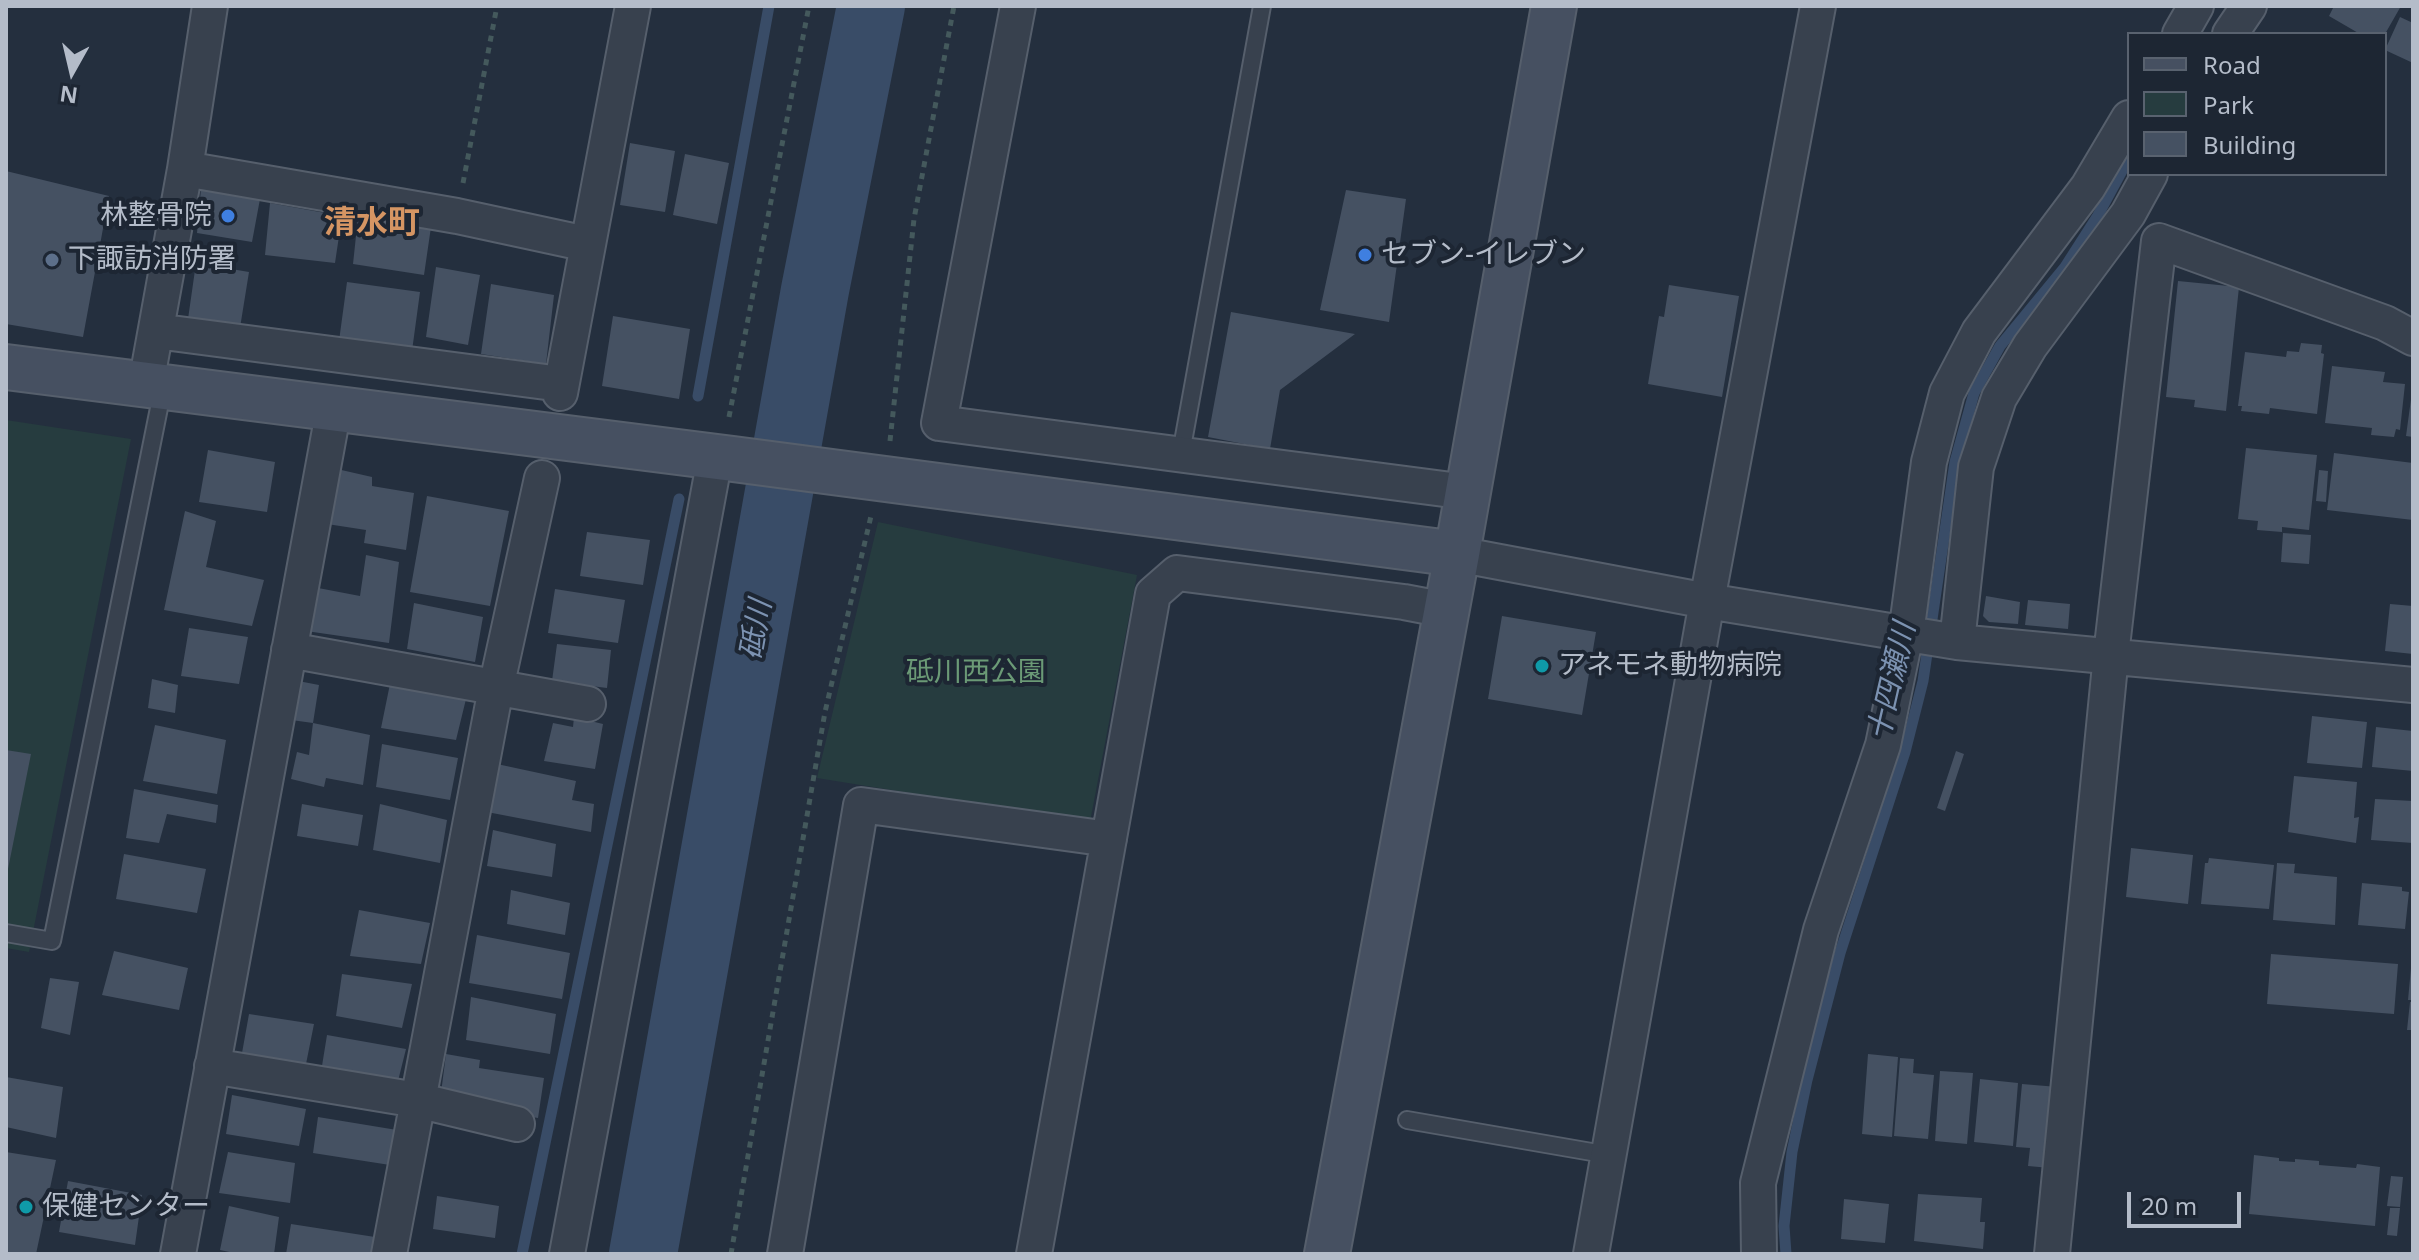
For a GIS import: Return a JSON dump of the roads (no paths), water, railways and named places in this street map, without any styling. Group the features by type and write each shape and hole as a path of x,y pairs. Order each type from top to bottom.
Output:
{"street":[{"path":"155,385 156,331 210,6"},
{"path":"156,331 560,388 633,6"},
{"path":"1018,6 939,423 1467,492"},
{"path":"1327,1254 1457,554 1554,6"},
{"path":"1591,1254 1707,601 1818,6"},
{"path":"2181,32 2196,6"},
{"path":"2231,32 2249,6"},
{"path":"1759,1254 1758,1183 1821,930 1883,745 1906,634 1929,462 1947,393 1979,332 2088,187 2127,121"},
{"path":"185,169 457,216 587,244"},
{"path":"1957,642 1976,467 1999,398 2030,346 2128,214 2149,176"},
{"path":"2052,1254 2111,655 2159,241 2385,323 2413,338"},
{"path":"6,367 1457,554 1707,601 1957,642 2413,685"},
{"path":"178,1254 334,408"},
{"path":"567,1254 724,458"},
{"path":"389,1254 496,688 542,478"},
{"path":"1034,1254 1153,594 1177,573 1446,610"},
{"path":"289,650 588,704"},
{"path":"785,1254 861,805 1109,839"},
{"path":"212,1066 417,1100 517,1124"}],"lane":[{"path":"1181,453 1262,6"},
{"path":"6,933 52,941 155,385"},
{"path":"1407,1120 1609,1155"}],"waterway":[{"path":"698,396 769,6"},
{"name":"砥川","path":"643,1254 815,290 871,6"},
{"name":"十四瀬川","path":"1786,1254 1784,1226 1792,1152 1807,1080 1840,953 1905,752 1923,681 1955,462 1974,393 2000,346 2065,267 2127,162"},
{"path":"522,1254 679,499"}],"place":[{"name":"林整骨院","path":"228,216"},
{"name":"セブン-イレブン","path":"1365,255"},
{"name":"下諏訪消防署","path":"52,260"},
{"name":"アネモネ動物病院","path":"1542,666"},
{"name":"保健センター","path":"26,1207"}],"district":[{"name":"清水町","path":"372,224"}],"park label":[{"name":"砥川西公園","path":"976,673"}]}
